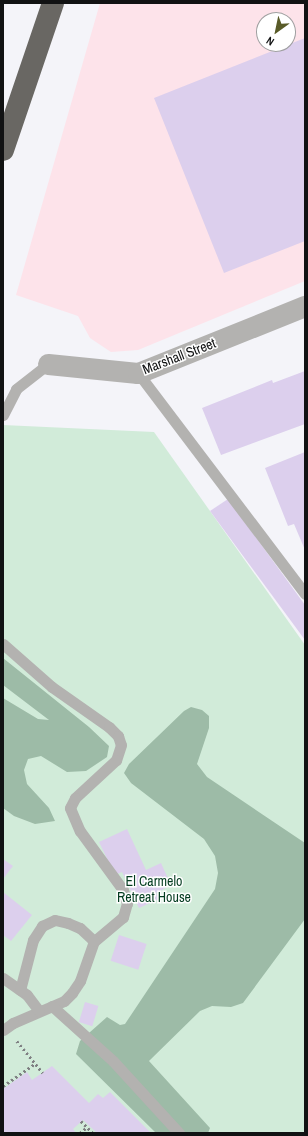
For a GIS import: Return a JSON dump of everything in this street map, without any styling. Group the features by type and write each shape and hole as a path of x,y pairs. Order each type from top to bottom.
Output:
{"highway":[{"path":"3,150 53,3"}],"street":[{"name":"Marshall Street","path":"48,364 138,373 305,306"}],"lane":[{"path":"3,415 16,389 48,364"},
{"path":"138,373 305,594"},
{"path":"3,644 52,687 109,727 121,745 116,760 75,798 70,808 80,831 123,890 127,903 123,917 94,941 76,987 64,1001 39,1011 5,1029"},
{"path":"20,990 28,952 42,926 55,920 68,923 80,928 94,941"},
{"path":"3,978 20,990 39,1011"},
{"path":"52,1006 112,1061 179,1133"}],"path":[{"path":"5,1029 43,1073"},
{"path":"3,1086 34,1064"},
{"path":"81,1121 94,1133"},
{"path":"80,1133 87,1127"}],"shaded area":[{"path":"100,3 305,3 305,281 138,350 111,352 90,338 78,316 16,295"}],"green space":[{"name":"El Carmelo Retreat House","path":"3,425 154,432 305,645 305,1133 3,1133"},
{"path":"3,658 89,727 109,746 107,757 86,771 67,772 41,756 28,759 24,770 27,784 49,808 55,821 35,824 14,816 3,808 3,698 38,719 49,720 3,685"},
{"path":"191,707 202,710 209,716 209,728 197,764 207,777 305,843 305,919 243,1003 231,1007 212,1006 200,1011 149,1061 210,1128 208,1133 156,1133 76,1054 80,1041 107,1017 120,1025 125,1024 215,889 218,873 215,856 204,839 131,783 124,773 129,764 184,711"}],"building":[{"path":"305,38 305,241 224,273 154,98 270,52 296,52 296,42"},
{"path":"305,371 305,424 221,455 202,408 272,380 273,383"},
{"path":"305,452 305,550 294,524 288,526 265,468"},
{"path":"228,499 305,605 305,640 210,511"},
{"path":"127,829 146,870 161,863 171,885 156,893 159,899 139,908 122,872 115,875 99,842"},
{"path":"3,859 13,866 3,879"},
{"path":"3,892 32,915 11,941 3,935"},
{"path":"119,935 147,944 138,970 111,961"},
{"path":"85,1002 98,1006 92,1026 79,1022"},
{"path":"52,1066 89,1103 98,1094 103,1098 110,1092 151,1133 97,1133 83,1120 73,1129 76,1133 3,1133 3,1089 27,1072 32,1080"}]}
